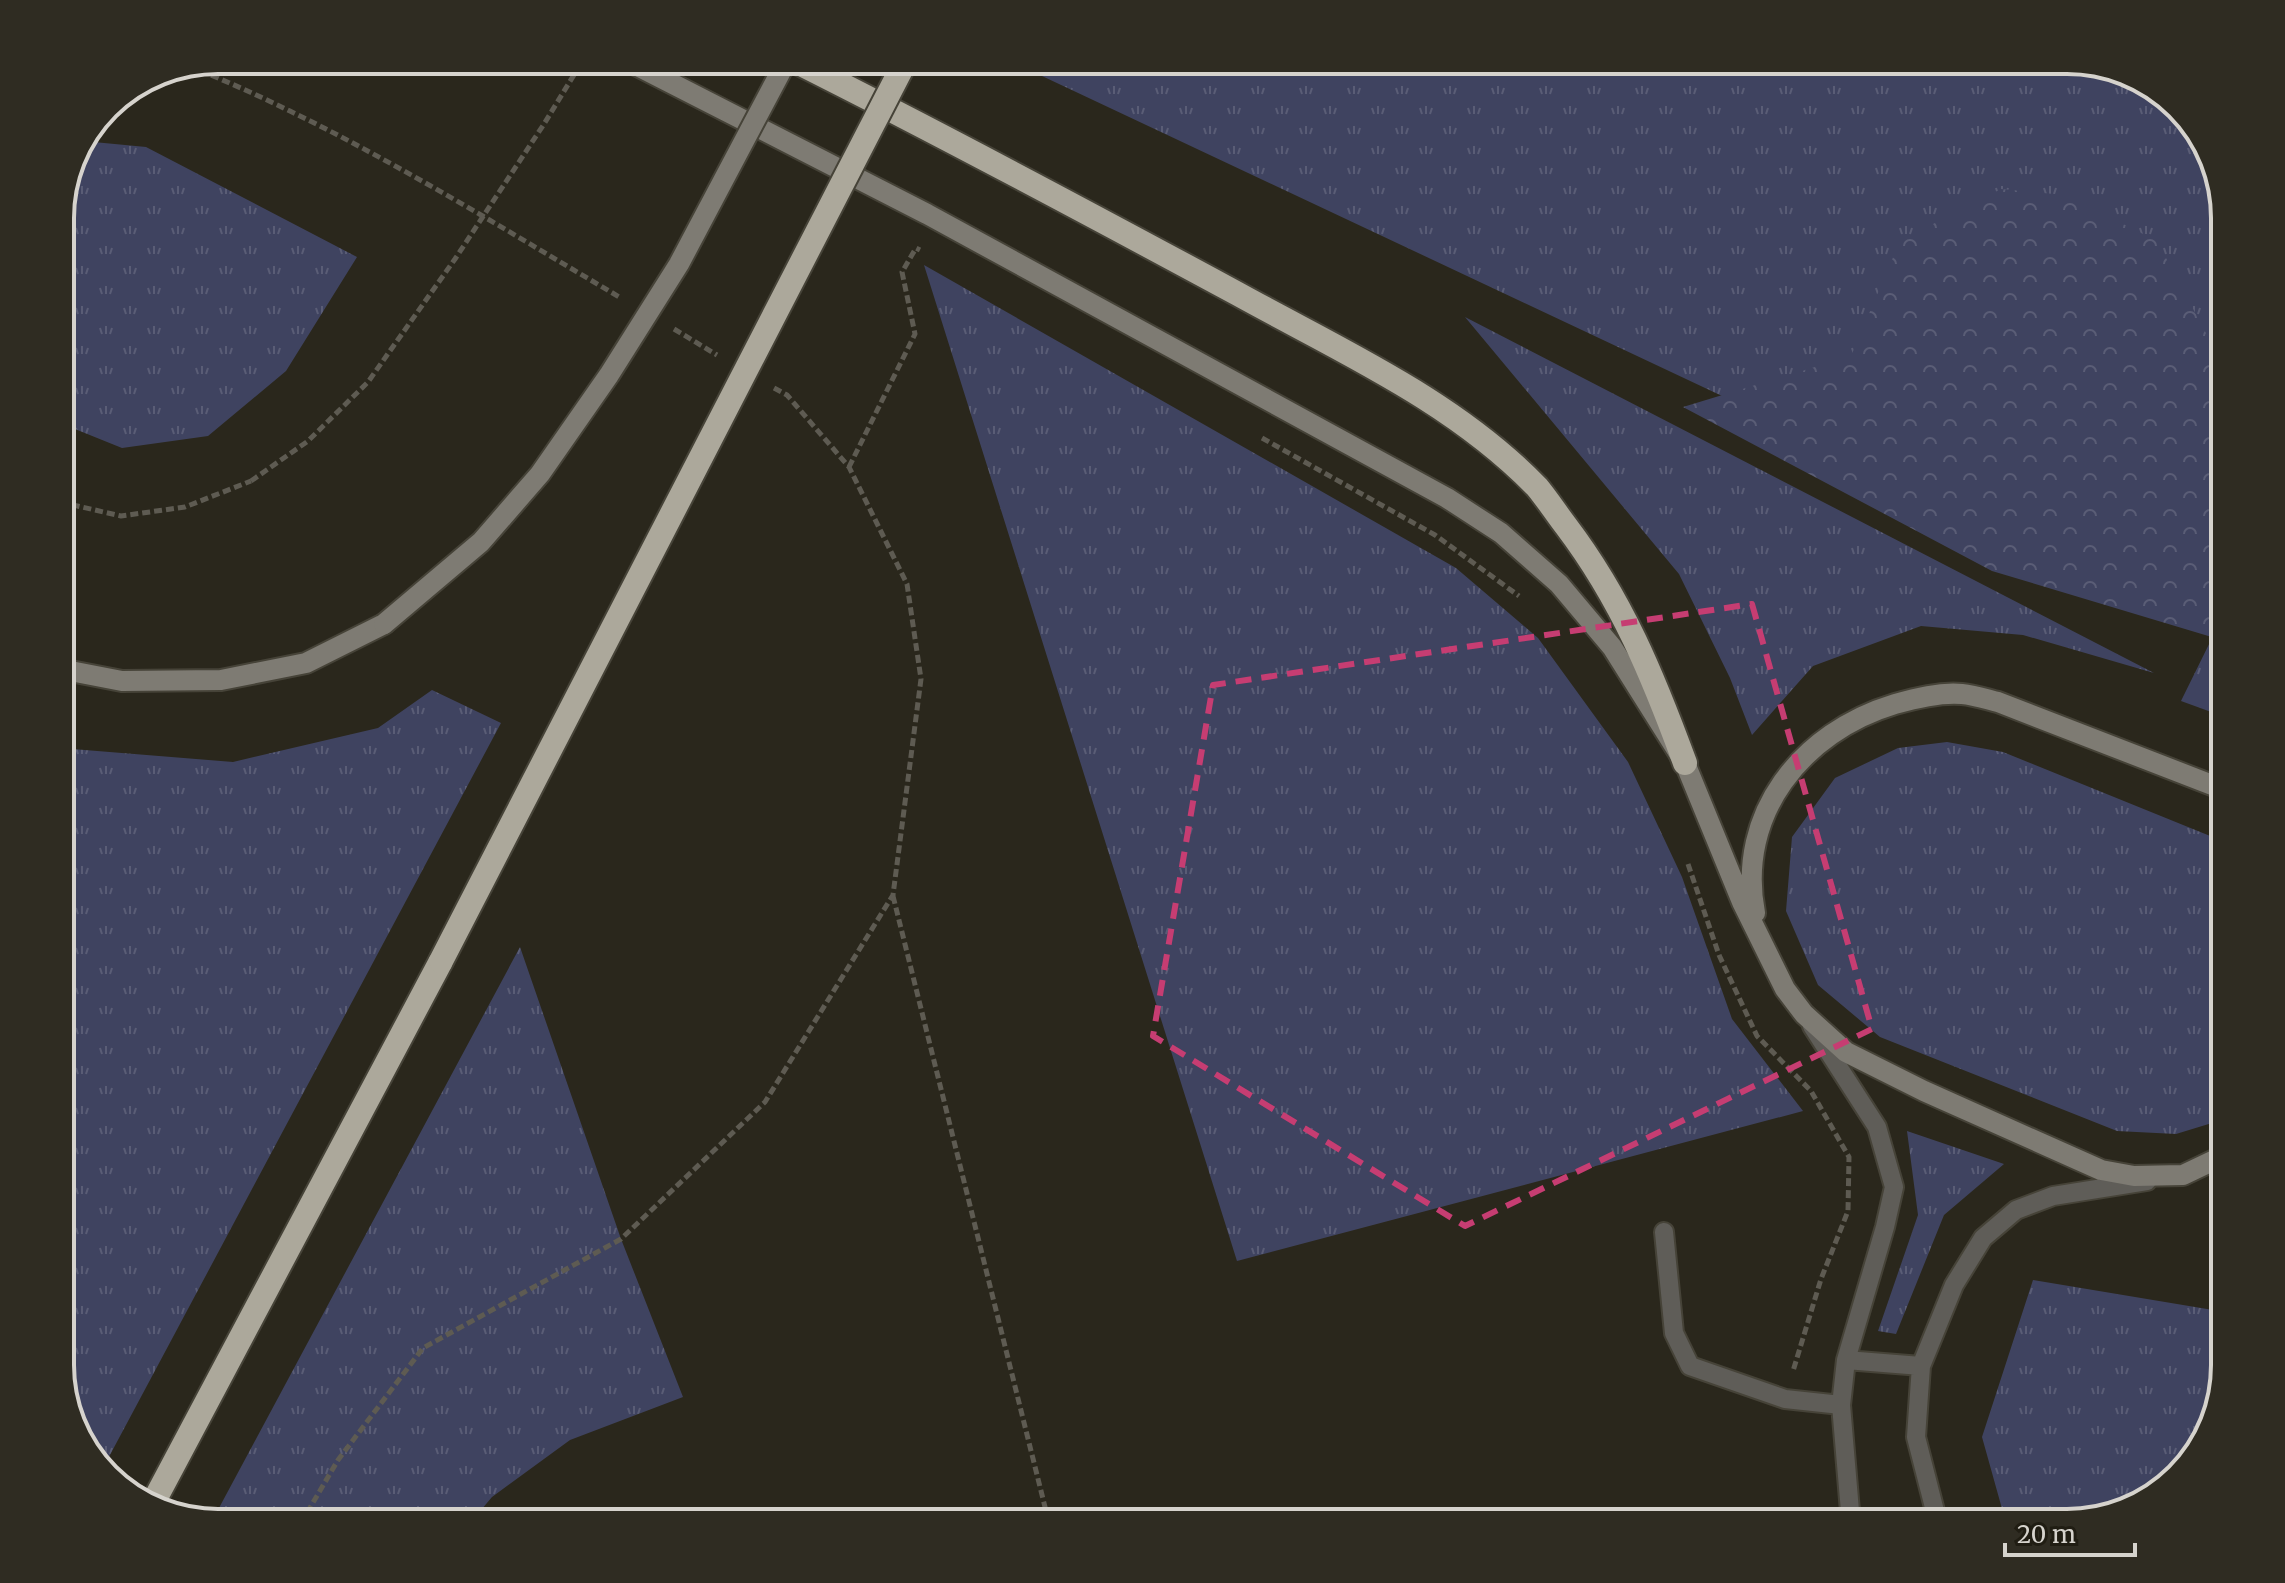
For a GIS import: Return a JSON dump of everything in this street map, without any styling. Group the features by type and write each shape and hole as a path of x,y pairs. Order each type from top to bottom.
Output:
{"highway":[{"path":"818,74 962,145 1348,355 1401,384 1479,435 1538,489 1588,555 1640,647 1685,763"},
{"path":"157,1495 441,961 899,74"}],"main road":[{"path":"653,74 927,214 1447,498 1501,533 1559,584 1612,647 1685,763 1742,902 1785,989 1804,1014 1846,1052 1924,1091 2101,1170 2134,1176 2183,1175 2211,1169"},
{"path":"74,672 122,681 221,680 306,663 384,624 481,542 540,474 609,375 679,264 782,74"},
{"path":"1771,962 1758,927 1750,885 1753,848 1768,804 1793,768 1827,737 1867,713 1917,698 1960,694 1998,702 2211,785"},
{"path":"2183,1175 2211,1162"}],"lane":[{"path":"1804,1014 1877,1127 1894,1187 1846,1360 1841,1405 1850,1509"},
{"path":"1934,1509 1916,1437 1921,1366 1954,1285 1983,1238 2016,1210 2053,1196 2183,1175"},
{"path":"1664,1232 1674,1333 1690,1366 1785,1399 1841,1405"},
{"path":"1846,1360 1921,1366"}],"path":[{"path":"210,74 246,89 406,171 623,299"},
{"path":"74,505 121,516 185,507 251,481 308,441 368,382 455,259 574,74"},
{"path":"849,467 915,334 902,272 916,248 930,255"},
{"path":"664,323 719,355"},
{"path":"773,387 787,395 849,467 907,584 921,679 893,895 1046,1509"},
{"path":"1257,435 1435,535 1523,599"},
{"path":"1683,850 1719,955 1757,1036 1811,1091 1849,1157 1848,1211 1821,1279 1785,1399"},
{"path":"309,1509 338,1460 423,1348 621,1239 765,1102 893,895"}],"highlighted area":[{"path":"1752,604 1872,1029 1465,1226 1153,1036 1213,685"}],"green space":[{"path":"1038,74 2068,74 2105,79 2131,89 2162,110 2181,130 2200,163 2210,199 2211,630 2041,546"},
{"path":"96,142 146,147 357,257 286,371 208,436 122,448 74,429 74,208 79,180"},
{"path":"2001,189 2065,195 2157,241 2211,343 2211,637 1992,571 1683,407 1851,356 1900,241"},
{"path":"924,265 1456,568 1538,638 1628,762 1682,877 1732,1019 1803,1111 1237,1261"},
{"path":"1465,317 2154,673 2023,635 1921,626 1813,666 1752,735 1730,678 1679,574"},
{"path":"2211,640 2211,712 2181,701"},
{"path":"432,690 501,723 108,1458 89,1429 74,1375 74,749 233,762 378,728"},
{"path":"1947,742 2003,752 2211,836 2211,1123 2176,1134 2117,1131 1880,1037 1818,985 1786,911 1792,837 1835,778 1898,748"},
{"path":"520,947 621,1239 683,1397 570,1440 492,1497 482,1509 218,1509"},
{"path":"1907,1131 2004,1164 1944,1215 1896,1334 1878,1331 1918,1215"},
{"path":"2033,1280 2211,1310 2210,1384 2196,1429 2187,1445 2162,1473 2131,1494 2086,1508 2002,1509 1982,1437"}]}
